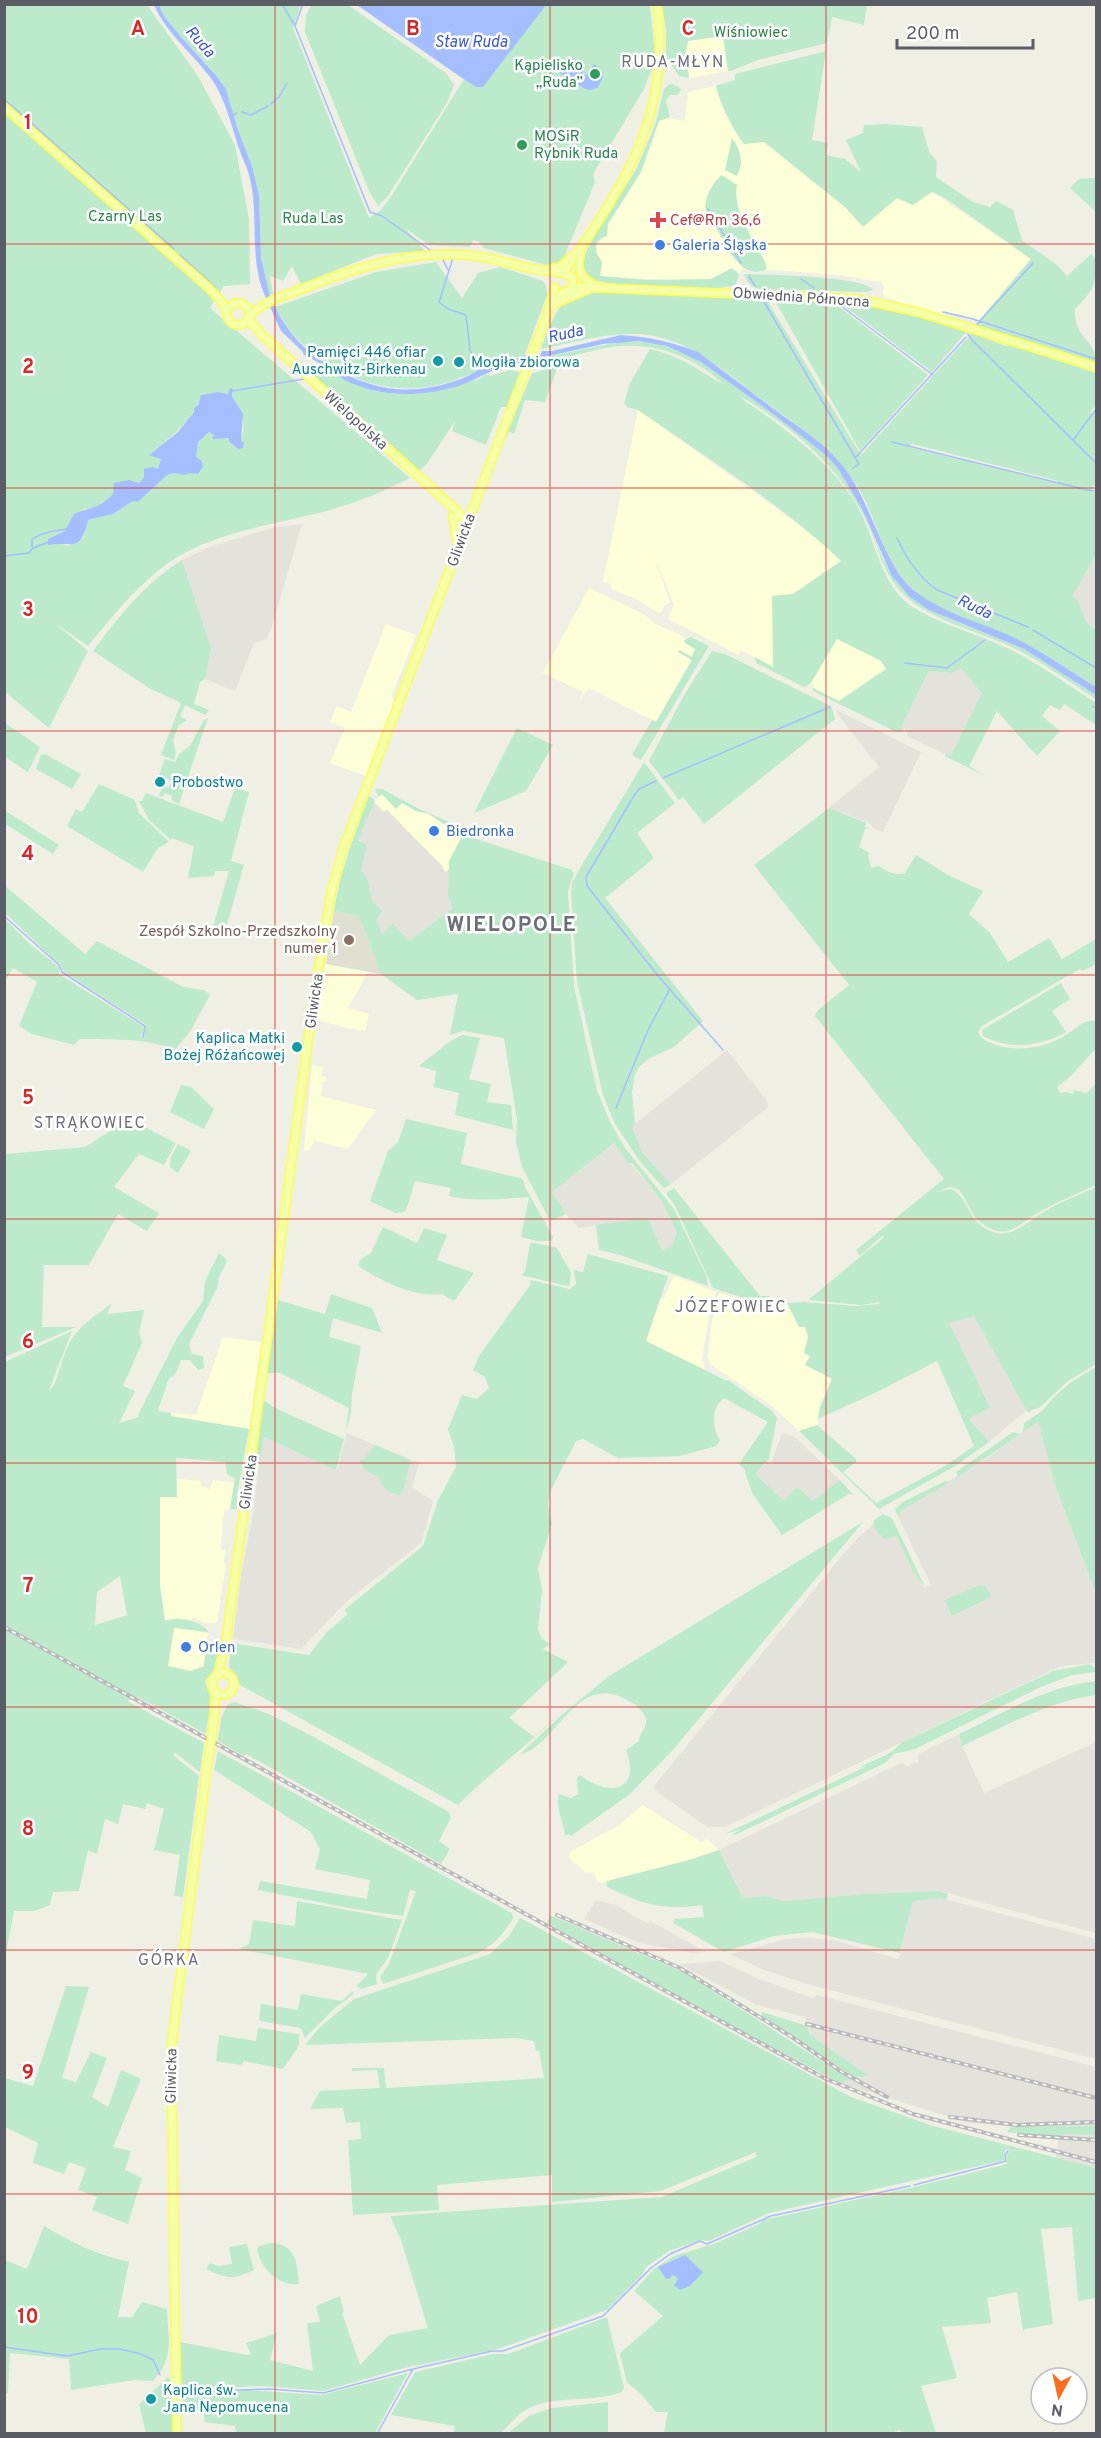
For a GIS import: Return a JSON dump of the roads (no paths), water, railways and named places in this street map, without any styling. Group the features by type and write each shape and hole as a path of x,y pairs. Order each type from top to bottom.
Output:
{"main road":[{"path":"210,289 224,305 230,322 241,325 247,322 253,312 279,298 359,268 417,256 477,256 531,269 561,273 582,248 628,172 651,115 657,91 661,50 657,4"},
{"path":"4,106 210,289 229,303 263,305"},
{"path":"541,271 561,266 582,248"},
{"path":"531,269 563,292 572,288 582,248"},
{"path":"582,248 578,264 581,276 587,282 603,288"},
{"name":"Obwiednia Północna","path":"561,273 603,288"},
{"name":"Gliwicka","path":"222,1673 313,1004 331,893 343,849 547,315 554,284 561,273"},
{"name":"Obwiednia Północna","path":"572,288 858,299 918,312 1096,368"},
{"path":"554,304 581,292 603,288"},
{"name":"Gliwicka","path":"547,315 563,292"},
{"path":"227,313 229,308 236,303"},
{"path":"244,305 249,311 249,317"},
{"name":"Wielopolska","path":"249,317 251,323 263,336 448,505 455,514 458,549"},
{"name":"Wielopolska","path":"241,325 263,336"},
{"path":"467,524 460,523 455,514 472,509"},
{"path":"222,1673 233,1679 234,1687 231,1692 219,1694 211,1683 214,1677 222,1673"},
{"name":"Gliwicka","path":"177,2433 171,2055 173,2024 207,1767 219,1694"}],"water":[{"path":"154,5 159,5 164,16 226,89 252,166 259,195 261,258 270,296 266,298 257,267 252,187 224,104 216,85 172,34"},
{"name":"Staw Ruda","path":"357,5 546,5 483,87 476,87"},
{"name":"Kąpielisko „Ruda”","path":"574,58 583,70 583,75 587,75 594,64 600,69 603,77 598,87 591,90 584,88 569,78 569,73 563,75 559,73 560,67 567,66"},
{"path":"274,305 291,333 314,355 347,375 392,389 422,389 438,386 528,354 524,363 506,366 455,387 427,393 384,393 343,379 304,355 281,331 270,307"},
{"path":"621,335 661,341 698,352 813,438 835,457 852,479 894,566 904,581 916,592 964,618 1036,649 1096,687 1096,695 1024,649 929,610 910,597 892,576 862,509 839,470 828,457 701,362 667,346 639,341 603,344 539,358 542,351 552,351"},
{"path":"230,388 233,389 232,396 243,414 241,441 244,443 243,448 238,449 229,442 229,438 212,439 214,435 209,432 198,442 196,457 201,460 203,467 198,474 167,475 138,502 133,501 113,514 88,520 82,538 78,542 48,545 48,539 65,531 74,514 99,505 108,499 113,494 114,483 129,480 139,483 144,477 144,469 153,467 158,469 161,459 149,455 178,432 194,412 201,395 218,392 228,394"},
{"path":"685,2255 703,2272 690,2286 680,2290 674,2285 677,2277 673,2275 666,2279 658,2267"}],"waterway":[{"path":"282,4 294,24"},
{"path":"303,4 295,26 370,212 382,216 430,250"},
{"path":"271,104 279,97 287,83"},
{"path":"4,99 132,212"},
{"path":"242,112 251,115 268,106"},
{"path":"233,115 237,113"},
{"path":"708,209 741,263"},
{"path":"140,219 174,249"},
{"path":"180,255 215,287"},
{"path":"453,258 439,302 448,309 466,315 470,350 480,371"},
{"path":"443,260 448,270"},
{"path":"977,324 1033,263"},
{"path":"749,276 755,286"},
{"path":"801,279 814,288"},
{"path":"763,300 859,464 853,468"},
{"path":"841,306 933,375"},
{"path":"943,312 973,319 1096,359"},
{"path":"968,334 1096,463"},
{"path":"856,457 966,337"},
{"path":"310,373 326,367"},
{"path":"232,391 304,379"},
{"path":"1074,439 1096,409"},
{"path":"892,442 1096,491"},
{"path":"32,547 32,540 40,535 66,529"},
{"name":"Ruda","path":"897,538 914,567 937,590 1028,627"},
{"path":"4,556 29,553 33,548 49,542"},
{"path":"1033,630 1096,668"},
{"path":"905,663 947,668 985,640"},
{"path":"663,778 830,707"},
{"path":"656,781 639,789 632,799 586,877 587,886 659,977 723,1050"},
{"path":"4,916 59,965 62,972 145,1026 143,1037"},
{"path":"616,1108 648,1030 670,989"},
{"path":"914,2185 1006,2161 1005,2155 1008,2151"},
{"path":"182,2392 269,2389 323,2393 413,2369 492,2351 503,2351 603,2316 651,2268 670,2254 700,2241 707,2244 771,2216 910,2186"},
{"path":"4,2347 67,2356 100,2349 120,2349 141,2354 153,2360 160,2375"},
{"path":"377,2434 413,2369"}],"railway":[{"path":"4,1627 824,2078 913,2114 1096,2162"},
{"path":"557,1915 680,1968 792,2037 842,2072 887,2097"},
{"path":"807,2024 1096,2098"},
{"path":"950,2117 1017,2125 1096,2122"},
{"path":"1019,2135 1096,2140"}],"place":[{"name":"Kąpielisko „Ruda”","path":"595,74"},
{"name":"MOSiR Rybnik Ruda","path":"522,145"},
{"name":"Cef@Rm 36,6","path":"658,220"},
{"name":"Galeria Śląska","path":"660,245"},
{"name":"Pamięci 446 ofiar Auschwitz-Birkenau","path":"438,361"},
{"name":"Mogiła zbiorowa","path":"459,362"},
{"name":"Probostwo","path":"160,782"},
{"name":"Biedronka","path":"434,831"},
{"name":"Zespół Szkolno-Przedszkolny numer 1","path":"349,940"},
{"name":"Kaplica Matki Bożej Różańcowej","path":"297,1047"},
{"name":"Orlen","path":"186,1647"},
{"name":"Kaplica św. Jana Nepomucena","path":"151,2399"}],"district":[{"name":"RUDA-MŁYN","path":"673,61"},
{"name":"WIELOPOLE","path":"512,924"},
{"name":"STRĄKOWIEC","path":"90,1122"},
{"name":"JÓZEFOWIEC","path":"731,1306"},
{"name":"GÓRKA","path":"169,1959"}],"park label":[{"name":"Wiśniowiec","path":"751,32"},
{"name":"Czarny Las","path":"125,216"},
{"name":"Ruda Las","path":"313,218"}]}
